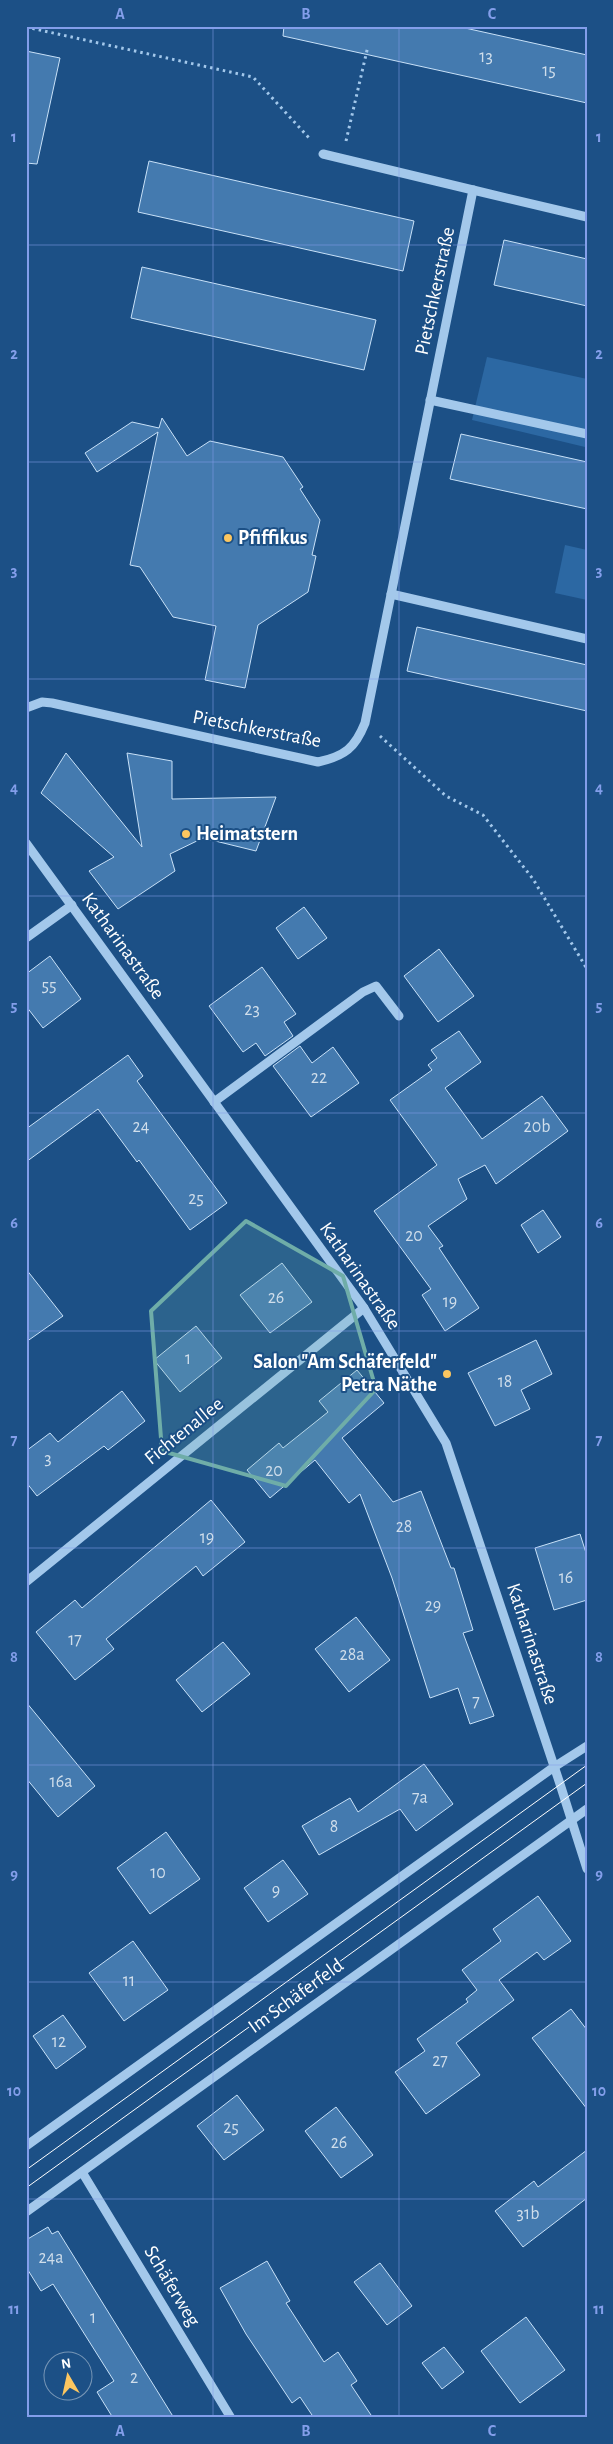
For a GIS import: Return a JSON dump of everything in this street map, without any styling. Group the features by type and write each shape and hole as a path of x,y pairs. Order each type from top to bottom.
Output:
{"street":[{"path":"323,154 587,216"},
{"name":"Pietschkerstraße","path":"26,708 42,702 52,703 318,762 335,759 348,750 358,739 365,723 473,190"},
{"path":"430,400 587,434"},
{"path":"391,594 587,639"},
{"name":"Katharinastraße","path":"26,842 364,1308 446,1443 587,1869"},
{"path":"26,938 72,905"},
{"path":"214,1102 363,992 376,986 399,1016"},
{"name":"Fichtenallee","path":"26,1582 364,1308"},
{"name":"Im Schäferfeld","path":"26,2146 554,1767 587,1746"},
{"name":"Im Schäferfeld","path":"26,2212 587,1809"},
{"name":"Schäferweg","path":"82,2172 231,2418"}],"path":[{"path":"26,27 253,77 323,154"},
{"path":"342,159 368,46"},
{"path":"365,723 446,796 483,815 533,879 587,969"}],"highlighted area":[{"path":"246,1221 343,1276 376,1389 286,1486 162,1451 151,1311"}],"shaded area":[{"path":"487,357 587,379 585,447 472,420"},
{"path":"565,545 587,550 587,600 555,593"}],"building":[{"path":"284,26 456,26 587,55 587,103 283,36"},
{"path":"26,51 60,58 37,164 26,163"},
{"path":"149,161 414,221 403,271 138,212"},
{"path":"504,240 587,259 587,306 494,285"},
{"path":"142,267 376,320 364,370 131,318"},
{"name":"Pfiffikus","path":"162,418 187,456 210,441 283,457 303,487 300,489 320,520 312,555 316,556 308,592 258,625 245,688 205,680 216,626 173,617 140,567 130,565 158,432 97,472 85,453 132,422 159,428"},
{"path":"461,434 587,462 587,509 450,479"},
{"path":"417,627 587,665 587,711 407,671"},
{"name":"Heimatstern","path":"66,753 142,847 127,753 172,761 172,799 276,797 256,851 203,838 170,854 175,871 118,909 89,871 114,857 41,793"},
{"path":"304,907 327,938 298,959 276,928"},
{"path":"439,949 474,996 438,1022 404,976"},
{"path":"50,956 81,999 43,1028 26,1006 26,974"},
{"path":"262,967 296,1014 284,1022 293,1036 265,1056 256,1043 243,1052 209,1006"},
{"path":"459,1031 481,1062 445,1088 482,1139 542,1096 568,1131 496,1184 485,1165 458,1179 467,1199 428,1226 443,1246 439,1248 479,1308 445,1331 422,1295 431,1289 374,1211 437,1165 390,1100 432,1070 428,1065 437,1058 431,1050"},
{"path":"300,1046 312,1063 333,1047 359,1083 311,1117 273,1066"},
{"path":"128,1055 143,1076 137,1081 227,1203 190,1230 139,1160 137,1162 98,1109 26,1162 26,1129"},
{"path":"543,1210 561,1237 538,1253 521,1225"},
{"path":"282,1263 312,1302 270,1333 240,1295"},
{"path":"26,1269 63,1316 26,1342"},
{"path":"196,1326 222,1358 180,1392 154,1360"},
{"path":"536,1340 552,1374 521,1390 530,1409 495,1426 468,1373"},
{"path":"357,1370 384,1403 342,1438 393,1502 421,1491 451,1568 454,1568 473,1630 463,1633 494,1716 470,1724 458,1688 430,1698 392,1578 360,1494 349,1503 315,1460 270,1498 247,1470 279,1443 283,1448 328,1412 319,1401"},
{"path":"122,1391 145,1421 108,1450 104,1446 37,1496 26,1482 26,1451 50,1433 58,1442"},
{"path":"211,1500 245,1542 203,1576 196,1566 106,1639 114,1649 75,1680 36,1632 75,1600 82,1608"},
{"path":"580,1534 587,1556 587,1600 554,1610 535,1548"},
{"path":"356,1617 390,1660 349,1692 315,1649"},
{"path":"223,1642 250,1674 202,1712 176,1680"},
{"path":"26,1702 95,1786 58,1817 26,1778"},
{"path":"424,1764 453,1804 416,1831 400,1809 319,1855 302,1826 350,1798 358,1812"},
{"path":"166,1832 200,1879 150,1914 117,1868"},
{"path":"283,1860 308,1894 268,1922 244,1888"},
{"path":"538,1896 571,1941 544,1960 537,1952 499,1980 514,2000 456,2043 480,2075 426,2114 395,2072 425,2051 417,2039 468,2002 466,1999 477,1990 462,1970 501,1941 493,1929"},
{"path":"133,1941 168,1990 124,2021 89,1973"},
{"path":"571,2009 587,2030 587,2109 532,2038"},
{"path":"63,2015 86,2047 56,2069 33,2036"},
{"path":"237,2095 264,2130 224,2160 197,2126"},
{"path":"336,2107 373,2155 341,2178 305,2131"},
{"path":"587,2150 587,2198 523,2247 495,2211 534,2181 538,2187"},
{"path":"48,2227 52,2234 58,2231 174,2418 113,2418 97,2392 114,2381 53,2284 41,2291 26,2267 26,2240"},
{"path":"267,2261 290,2301 286,2303 324,2362 338,2352 357,2381 351,2385 373,2418 314,2418 300,2397 292,2403 246,2334 220,2288"},
{"path":"380,2263 412,2306 387,2325 354,2282"},
{"path":"526,2317 565,2370 520,2403 481,2351"},
{"path":"444,2347 464,2372 442,2389 422,2363"}],"tram line":[{"path":"26,2170 587,1765"},
{"path":"26,2188 587,1783"}],"place":[{"name":"Pfiffikus","path":"228,538"},
{"name":"Heimatstern","path":"186,834"},
{"name":"Salon \"Am Schäferfeld\" Petra Näthe","path":"447,1374"}]}
